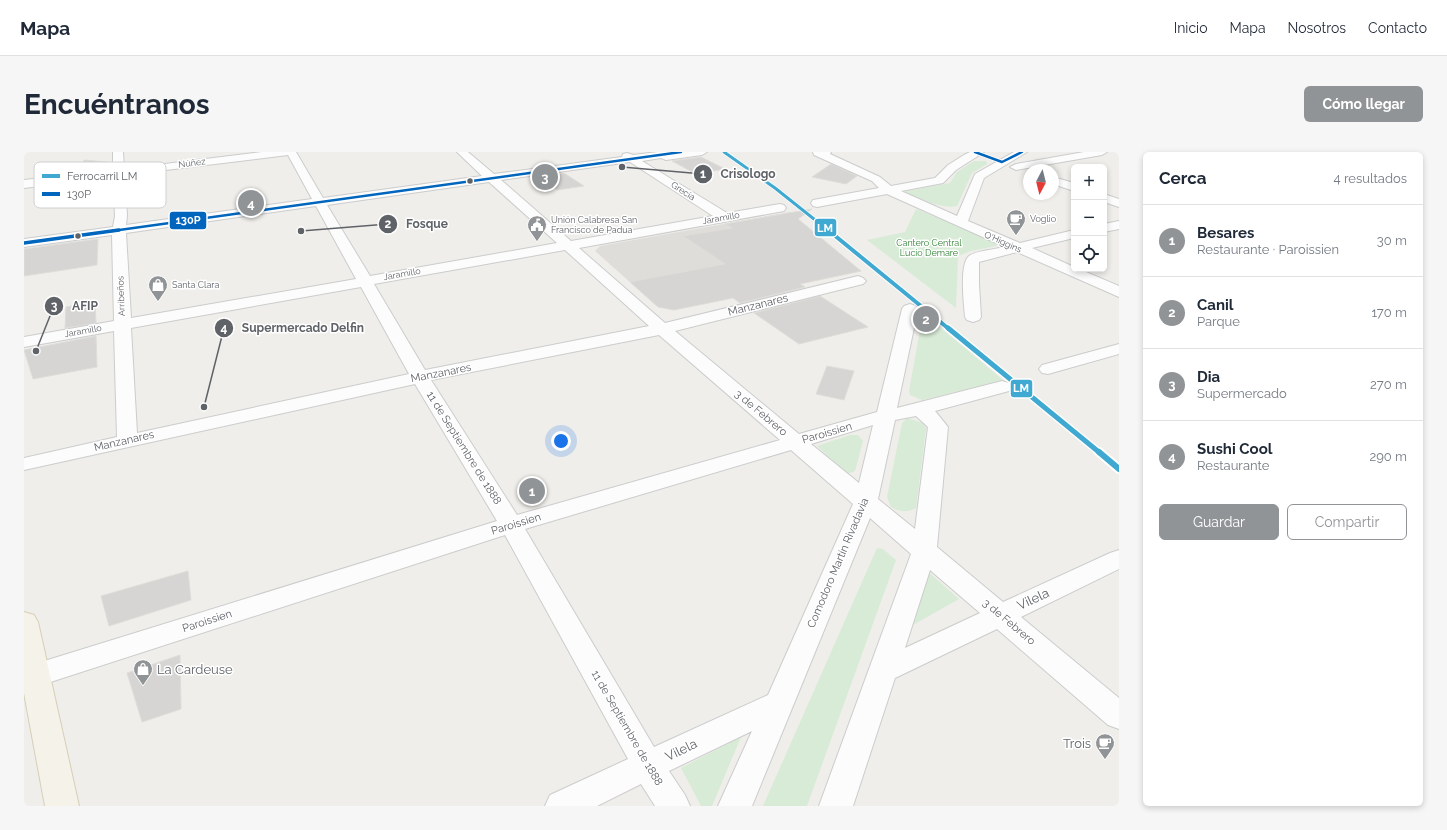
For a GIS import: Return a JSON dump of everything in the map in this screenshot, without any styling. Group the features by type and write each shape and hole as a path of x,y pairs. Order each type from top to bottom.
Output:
{"main road":[{"path":"24,622 62,806"}],"street":[{"name":"Núñez","path":"166,166 290,152"},
{"name":"11 de Septiembre de 1888","path":"290,152 366,281 420,377 511,525 648,766 673,806"},
{"name":"3 de Febrero","path":"462,152 662,328 1119,716"},
{"name":"Grecia","path":"622,152 724,217"},
{"path":"637,162 663,152"},
{"path":"637,162 681,152"},
{"path":"24,243 492,178 642,162 646,160 702,152"},
{"name":"O'Higgins","path":"826,152 818,153 872,177 888,190 1119,292"},
{"path":"817,203 939,181 949,169 977,152 1023,169"},
{"path":"961,223 979,176 1022,152"},
{"path":"1016,167 1102,152"},
{"path":"1059,182 1071,186"},
{"name":"Núñez","path":"24,184 34,183"},
{"path":"1107,199 1119,203"},
{"name":"Arribeños","path":"120,208 119,229 127,440"},
{"name":"Jaramillo","path":"24,342 780,208"},
{"path":"1107,227 1119,225"},
{"path":"973,317 971,284 972,261 978,256 1071,235"},
{"name":"Manzanares","path":"24,464 127,440 420,377 662,328 858,281"},
{"name":"Comodoro Martín Rivadavia","path":"735,806 866,501 884,416 910,309"},
{"path":"1048,369 1119,349"},
{"name":"Paroissien","path":"35,675 511,525 884,416 920,409 1002,387"},
{"path":"836,806 924,552 938,427 932,419 920,409"},
{"name":"Vilela","path":"883,671 1000,614 1119,559"},
{"name":"Vilela","path":"562,806 778,704"}],"shaded area":[{"path":"790,212 861,271 674,310 658,307 595,251 600,246"}],"green space":[{"name":"Cantero Central Lucio Demare","path":"974,161 986,161 987,164 972,173 957,206 951,207 937,205 902,192 950,183 957,172"},
{"name":"Cantero Central Lucio Demare","path":"916,209 997,244 996,246 971,251 958,256 956,308 867,240 905,232"},
{"path":"923,313 1003,380 922,400 910,395 909,391"},
{"path":"907,418 923,423 926,428 916,508 909,511 904,511 891,507 887,497 902,423"},
{"path":"850,435 858,435 863,441 855,471 847,474 817,446"},
{"path":"877,548 883,549 896,560 807,806 763,806"},
{"path":"927,571 959,599 913,625"},
{"path":"741,737 712,806 701,806 681,768"}],"building":[{"path":"701,157 725,169 696,174 672,161"},
{"path":"84,160 107,162 84,162"},
{"path":"831,164 857,176 846,184 812,177"},
{"path":"564,173 584,186 557,190 538,176"},
{"path":"812,209 798,219 861,271 800,284 805,287 740,303 733,298 674,310 658,307 630,282 725,264 683,236 732,228 725,224"},
{"path":"98,239 97,265 24,276 24,249"},
{"path":"820,296 868,327 799,344 754,313"},
{"path":"95,302 96,323 65,328 66,307"},
{"path":"96,336 97,367 33,379 24,350"},
{"path":"827,366 854,371 844,400 816,394"},
{"path":"188,571 191,600 109,626 101,596"},
{"path":"180,655 181,709 142,722 127,673"}],"rail line":[{"name":"LM","path":"724,152 775,188 822,225 1119,469"}],"transit line":[{"name":"130P","path":"24,243 681,152"},
{"name":"130P","path":"975,152 1002,162 1022,152"}],"place":[{"name":"Crisologo","path":"622,167"},
{"name":"Dia","path":"545,177"},
{"name":"Sushi Cool","path":"251,203"},
{"name":"Fosque","path":"301,231"},
{"name":"Voglio","path":"1016,236"},
{"name":"Unión Calabresa San Francisco de Padua","path":"537,242"},
{"name":"Santa Clara","path":"158,302"},
{"name":"Canil","path":"926,319"},
{"name":"AFIP","path":"36,351"},
{"name":"Supermercado Delfin","path":"204,407"},
{"name":"Besares","path":"532,491"},
{"name":"La Cardeuse","path":"143,686"},
{"name":"Trois","path":"1105,760"}]}
